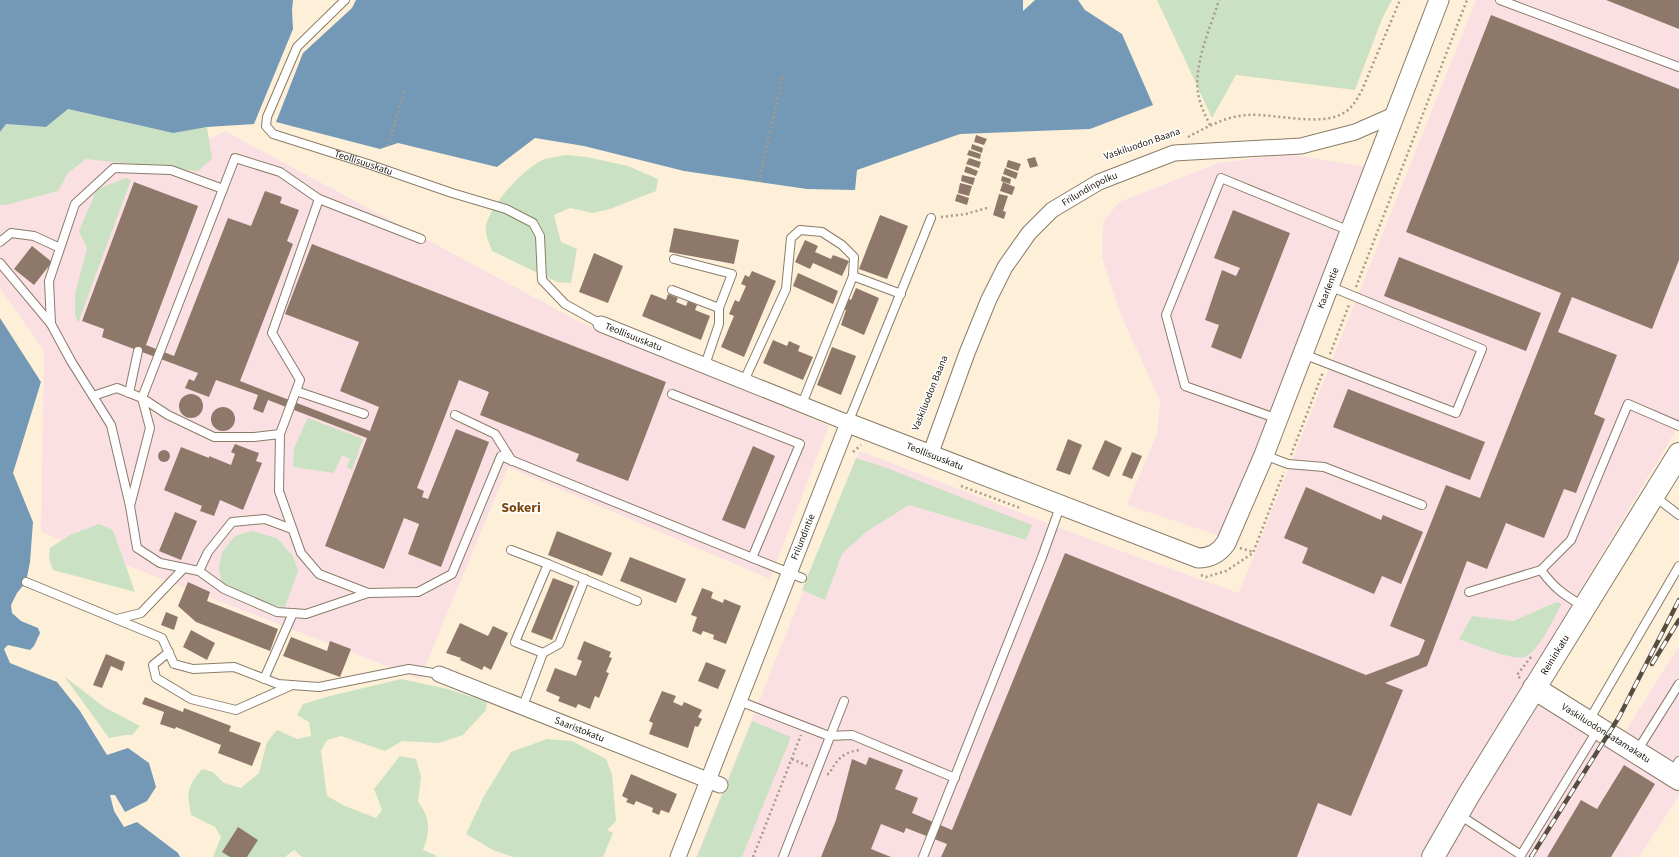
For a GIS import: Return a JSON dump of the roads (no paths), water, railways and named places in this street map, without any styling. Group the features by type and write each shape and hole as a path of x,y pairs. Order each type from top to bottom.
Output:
{"main road":[{"name":"Reininkatu","path":"1433,857 1457,814 1679,454"},
{"name":"Vaskiluodon satamakatu","path":"1534,688 1636,752 1676,771"}],"street":[{"name":"Kaarlentie","path":"1198,566 1221,550 1226,543 1264,455 1439,0"},
{"name":"Frilundinpolku","path":"930,455 970,346 1005,267 1029,233 1052,210 1099,182 1174,154 1301,146 1355,132 1396,114"},
{"name":"Teollisuuskatu","path":"601,324 848,423 1061,504 1198,566"},
{"name":"Frilundintie","path":"678,857 714,782 739,701 795,576 848,423"},
{"name":"Saaristokatu","path":"439,674 714,782"}],"lane":[{"name":"Teollisuuskatu","path":"345,0 297,47 267,117 266,126 273,134 368,164 452,193 506,209 533,223 540,236 542,280 565,304 601,324"},
{"path":"1500,0 1679,67"},
{"path":"130,506 150,428 142,398 235,158 280,172 319,199 421,239"},
{"path":"51,324 49,281 75,204 114,168 171,170 223,189"},
{"path":"1278,419 1185,386 1166,315 1221,178 1350,231"},
{"path":"319,199 272,333 300,380 280,434 279,492 301,553 319,574 368,593"},
{"name":"Frilundintie","path":"848,423 931,218"},
{"path":"744,381 786,289 791,238 800,230 822,232 842,245 854,257 853,276 802,404"},
{"path":"0,242 11,233 34,236 60,248"},
{"path":"674,259 732,274 719,308 719,324 705,365"},
{"path":"0,263 51,324 71,361 111,425 130,506 137,548 160,563 199,571 224,589 277,612 306,614 368,593 418,592 452,574 501,456 795,576"},
{"path":"853,276 901,294"},
{"path":"1303,354 1456,413 1482,349 1329,286"},
{"path":"672,290 719,308"},
{"path":"129,393 138,351"},
{"path":"93,396 117,388 142,398 168,415 214,437 254,437 280,434"},
{"path":"296,390 364,414"},
{"path":"672,394 800,444 752,558"},
{"path":"1469,592 1541,570 1571,540 1628,404 1679,426"},
{"path":"455,415 495,434 512,461"},
{"path":"1264,455 1288,464 1324,467 1422,506"},
{"path":"1653,495 1679,514"},
{"path":"923,857 1042,557 1061,504"},
{"path":"199,571 208,552 232,522 265,519 292,529"},
{"path":"511,550 637,600"},
{"path":"543,653 515,642 548,564"},
{"path":"1457,814 1521,855 1593,726 1679,566"},
{"path":"117,619 141,613 184,568"},
{"path":"1541,570 1552,585 1569,598 1584,606"},
{"path":"523,706 543,653 559,644 585,579"},
{"path":"26,582 162,638 174,664 193,669 234,667 278,684 319,687 408,669 439,674"},
{"path":"264,679 293,613"},
{"path":"169,652 153,665 156,678 191,699 236,710 292,685"},
{"path":"1636,752 1679,684"},
{"path":"739,701 829,736 852,735 955,778"},
{"path":"783,857 816,769 844,701"}],"water":[{"path":"0,0 293,0 293,29 254,124 207,127 173,133 68,109 46,127 6,124 0,132"},
{"path":"356,0 1023,0 1023,11 1035,0 1078,0 1085,10 1122,34 1153,105 1090,129 960,134 857,170 855,190 807,189 684,171 584,146 535,138 497,167 398,143 380,149 276,122 303,53 352,8"},
{"path":"0,318 41,382 13,473 33,522 30,562 26,582 17,593 11,605 12,613 21,621 38,628 40,633 34,646 30,650 8,645 4,649 10,663 57,682 80,711 107,755 128,748 149,763 156,787 147,801 125,812 115,795 110,795 114,811 124,827 137,822 178,853 180,857 0,857"}],"railway":[{"path":"1531,857 1619,717 1679,600"},
{"path":"1652,664 1679,620"}],"district":[{"name":"Sokeri","path":"521,508"}]}
